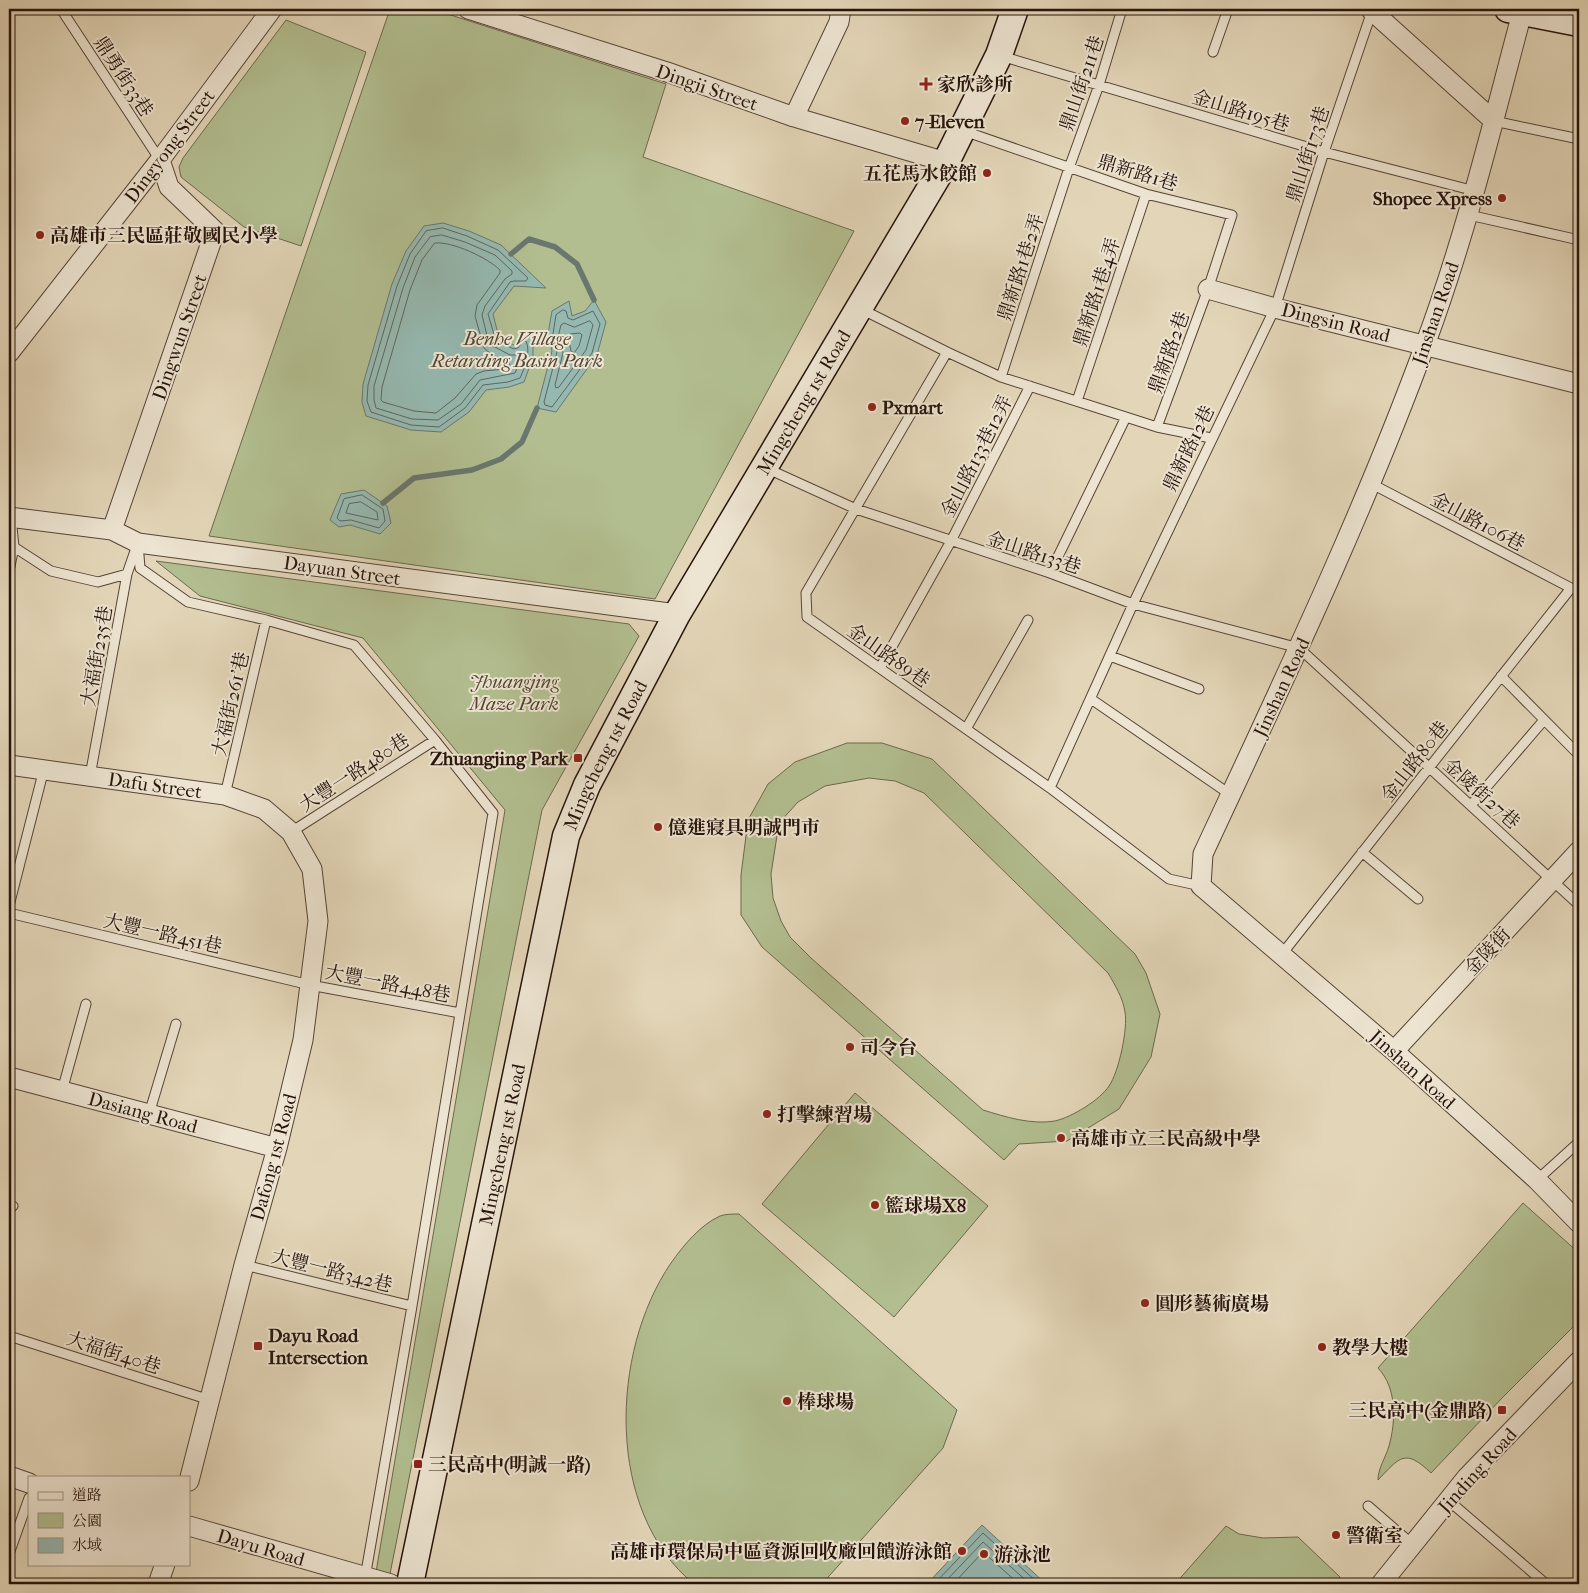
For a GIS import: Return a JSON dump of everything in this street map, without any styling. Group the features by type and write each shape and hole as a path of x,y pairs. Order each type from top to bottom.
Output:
{"street":[{"name":"Dingyong Street","path":"9,354 160,160 272,9"},
{"name":"Dingji Street","path":"468,9 658,69 794,117 946,162"},
{"path":"794,117 839,22 841,9"},
{"name":"Mingcheng 1st Road","path":"410,1584 566,836 587,785 677,614 946,162 999,55 1015,9"},
{"path":"1372,10 1494,121"},
{"path":"1518,10 1579,23"},
{"name":"Jinshan Road","path":"1518,10 1494,121 1469,215 1426,345 1300,648 1203,854 1201,886 1394,1051 1537,1180 1579,1223"},
{"name":"Dingwun Street","path":"112,530 215,231 168,187 160,160"},
{"name":"Dingsin Road","path":"1208,289 1275,308 1579,384"},
{"name":"Dayuan Street","path":"9,518 112,530 138,543 677,614"},
{"name":"Dafu Street","path":"9,764 225,795 264,809 291,832"},
{"name":"Dafong 1st Road","path":"190,1477 244,1265 277,1148 303,1040 318,921 312,869 291,832"},
{"name":"金陵街","path":"1394,1051 1579,851"},
{"name":"Dasiang Road","path":"9,1077 277,1148"},
{"name":"Jinding Road","path":"1382,1584 1467,1477 1579,1361"},
{"path":"9,1476 28,1483"},
{"name":"Dayu Road","path":"190,1526 364,1581 391,1584"},
{"path":"158,1584 164,1566"}],"lane":[{"name":"鼎勇街33巷","path":"61,9 160,160"},
{"name":"鼎山街211巷","path":"1068,168 1099,85 1122,9"},
{"path":"1214,52 1228,9"},
{"name":"鼎山街173巷","path":"1275,308 1324,152 1372,10"},
{"name":"金山路195巷","path":"999,55 1324,152 1475,191"},
{"path":"1494,121 1579,138"},
{"name":"鼎新路1巷","path":"962,130 1146,194 1232,214 1208,289"},
{"name":"鼎新路1巷2弄","path":"1002,377 1068,168"},
{"name":"鼎新路1巷4弄","path":"1077,401 1146,194"},
{"path":"1469,215 1579,240"},
{"name":"鼎新路2巷","path":"1157,427 1208,289"},
{"path":"858,308 1002,377 1157,427 1211,438"},
{"name":"鼎新路12巷","path":"1050,788 1133,604 1275,308"},
{"name":"金山路89巷","path":"947,352 806,593 807,617 1050,788 1169,879 1201,886"},
{"name":"金山路133巷12弄","path":"880,668 951,541 1030,386"},
{"path":"1050,573 1126,417"},
{"name":"金山路133巷","path":"765,467 856,509 1050,573 1133,604 1300,648"},
{"name":"金山路106巷","path":"1370,483 1575,588"},
{"path":"9,518 14,547 9,571"},
{"path":"138,543 140,568 188,602 266,620 354,645 435,740 493,813 412,1306 364,1581"},
{"name":"大福街235巷","path":"90,776 127,574 138,543"},
{"path":"14,547 51,571 98,582 127,574"},
{"name":"金山路80巷","path":"1282,954 1501,676 1575,588"},
{"name":"大福街261'巷","path":"225,795 266,620"},
{"path":"966,729 1028,620"},
{"name":"金陵街27巷","path":"1300,648 1579,905"},
{"path":"1110,656 1199,689"},
{"path":"1501,676 1579,755"},
{"path":"1091,698 1231,795"},
{"path":"1471,805 1544,720"},
{"name":"大豐一路480巷","path":"291,832 435,740"},
{"path":"9,906 44,769"},
{"path":"1362,852 1418,899"},
{"name":"大豐一路451巷","path":"9,913 310,985"},
{"name":"大豐一路448巷","path":"310,985 460,1013"},
{"path":"62,1091 86,1004"},
{"path":"149,1114 176,1024"},
{"path":"1537,1180 1579,1142"},
{"name":"大豐一路342巷","path":"244,1265 412,1306"},
{"name":"大福街40巷","path":"9,1336 210,1400"},
{"path":"1448,1500 1546,1584"},
{"path":"9,1554 28,1501"},
{"path":"1368,1506 1412,1544"}],"green space":[{"name":"Benhe Village Retarding Basin Park","path":"390,9 432,9 666,84 643,157 854,231 655,599 209,536"},
{"path":"286,20 366,52 301,246 244,227 181,177 179,167 183,158"},
{"name":"Jhuangjing Maze Park","path":"156,561 629,624 639,636 542,810 388,1584 374,1584 505,810 363,638 200,596"},
{"path":"847,743 882,743 932,759 1135,954 1146,973 1160,1014 1151,1057 1119,1109 1067,1141 1019,1144 1004,1160 762,947 741,915 741,875 748,820 768,784 795,762","holes":["869,778 895,781 924,793 1108,973 1113,982 1122,1002 1126,1019 1119,1061 1113,1079 1105,1091 1077,1112 1055,1121 1037,1122 1019,1120 983,1110 811,958 790,937 781,921 773,898 771,874 779,823 798,802 825,786"]},
{"name":"籃球場X8","path":"855,1093 988,1206 894,1317 762,1204"},
{"path":"1523,1203 1579,1253 1579,1321 1431,1473 1415,1460 1403,1458 1378,1480 1379,1471 1389,1446 1394,1416 1389,1385 1378,1368"},
{"name":"棒球場","path":"739,1214 957,1410 943,1448 822,1584 694,1584 665,1553 644,1516 632,1474 626,1430 628,1385 636,1341 651,1299 671,1263 692,1236 720,1216"},
{"path":"1226,1526 1239,1534 1263,1538 1298,1537 1340,1577 1335,1584 1175,1584"}],"water":[{"path":"443,223 469,231 501,245 546,288 514,286 493,314 499,338 514,345 522,334 533,338 533,357 524,382 509,387 486,390 469,412 441,432 411,430 366,416 362,402 363,384 392,284 406,251 424,226"},
{"path":"594,300 606,322 597,355 556,412 537,408 552,351 548,334 552,311 569,301 572,316 585,311"},
{"path":"364,490 387,506 391,523 380,534 350,525 339,527 330,520 341,494"},
{"name":"游泳池","path":"982,1525 1046,1584 927,1584"}],"waterway":[{"path":"511,254 529,239 555,247 577,264 594,300"},
{"path":"383,503 414,478 472,470 501,459 522,442 537,408"}],"place":[{"name":"家欣診所","path":"926,84"},
{"name":"7-Eleven","path":"905,121"},
{"name":"五花馬水餃館","path":"987,173"},
{"name":"Shopee Xpress","path":"1502,198"},
{"name":"高雄市三民區莊敬國民小學","path":"40,235"},
{"name":"Pxmart","path":"872,407"},
{"name":"Zhuangjing Park","path":"578,758"},
{"name":"億進寢具明誠門市","path":"658,827"},
{"name":"司令台","path":"850,1047"},
{"name":"打擊練習場","path":"767,1114"},
{"name":"高雄市立三民高級中學","path":"1061,1138"},
{"name":"籃球場X8","path":"875,1205"},
{"name":"圓形藝術廣場","path":"1145,1303"},
{"name":"Dayu Road Intersection","path":"258,1346"},
{"name":"教學大樓","path":"1322,1347"},
{"name":"棒球場","path":"787,1401"},
{"name":"三民高中(金鼎路)","path":"1502,1410"},
{"name":"三民高中(明誠一路)","path":"418,1464"},
{"name":"警衛室","path":"1336,1535"},
{"name":"高雄市環保局中區資源回收廠回饋游泳館","path":"962,1551"},
{"name":"游泳池","path":"984,1554"}]}
